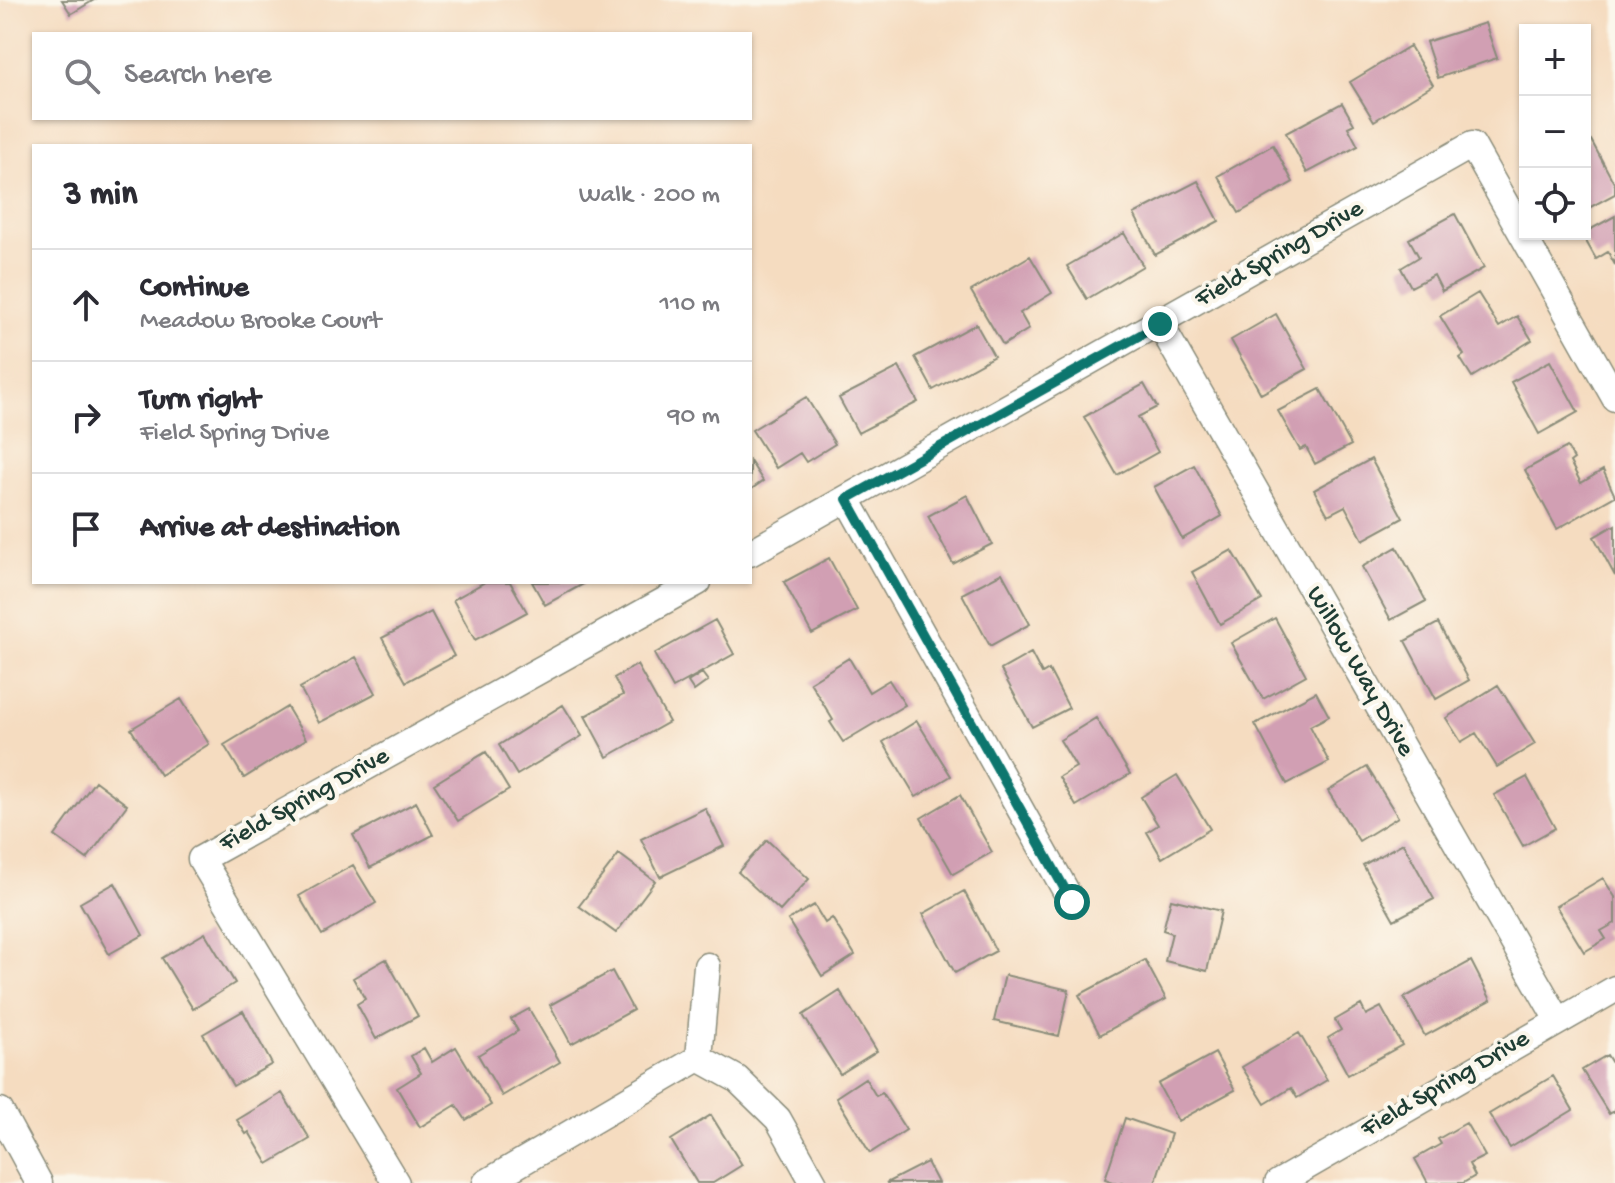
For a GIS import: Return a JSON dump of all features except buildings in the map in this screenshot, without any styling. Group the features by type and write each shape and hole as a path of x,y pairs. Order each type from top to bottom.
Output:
{"street":[{"name":"Field Spring Drive","path":"752,552 1472,145 1615,398"},
{"name":"Willow Way Drive","path":"1160,324 1558,1020"},
{"path":"847,499 1072,902"},
{"name":"Field Spring Drive","path":"396,1183 201,859 694,584"},
{"path":"699,1058 707,966"},
{"name":"Field Spring Drive","path":"1278,1183 1615,989"},
{"path":"486,1183 699,1058"},
{"path":"699,1058 737,1079 778,1119 814,1183"},
{"path":"0,1111 39,1183"}],"route":[{"path":"1072,902 847,499 1160,324"}]}
